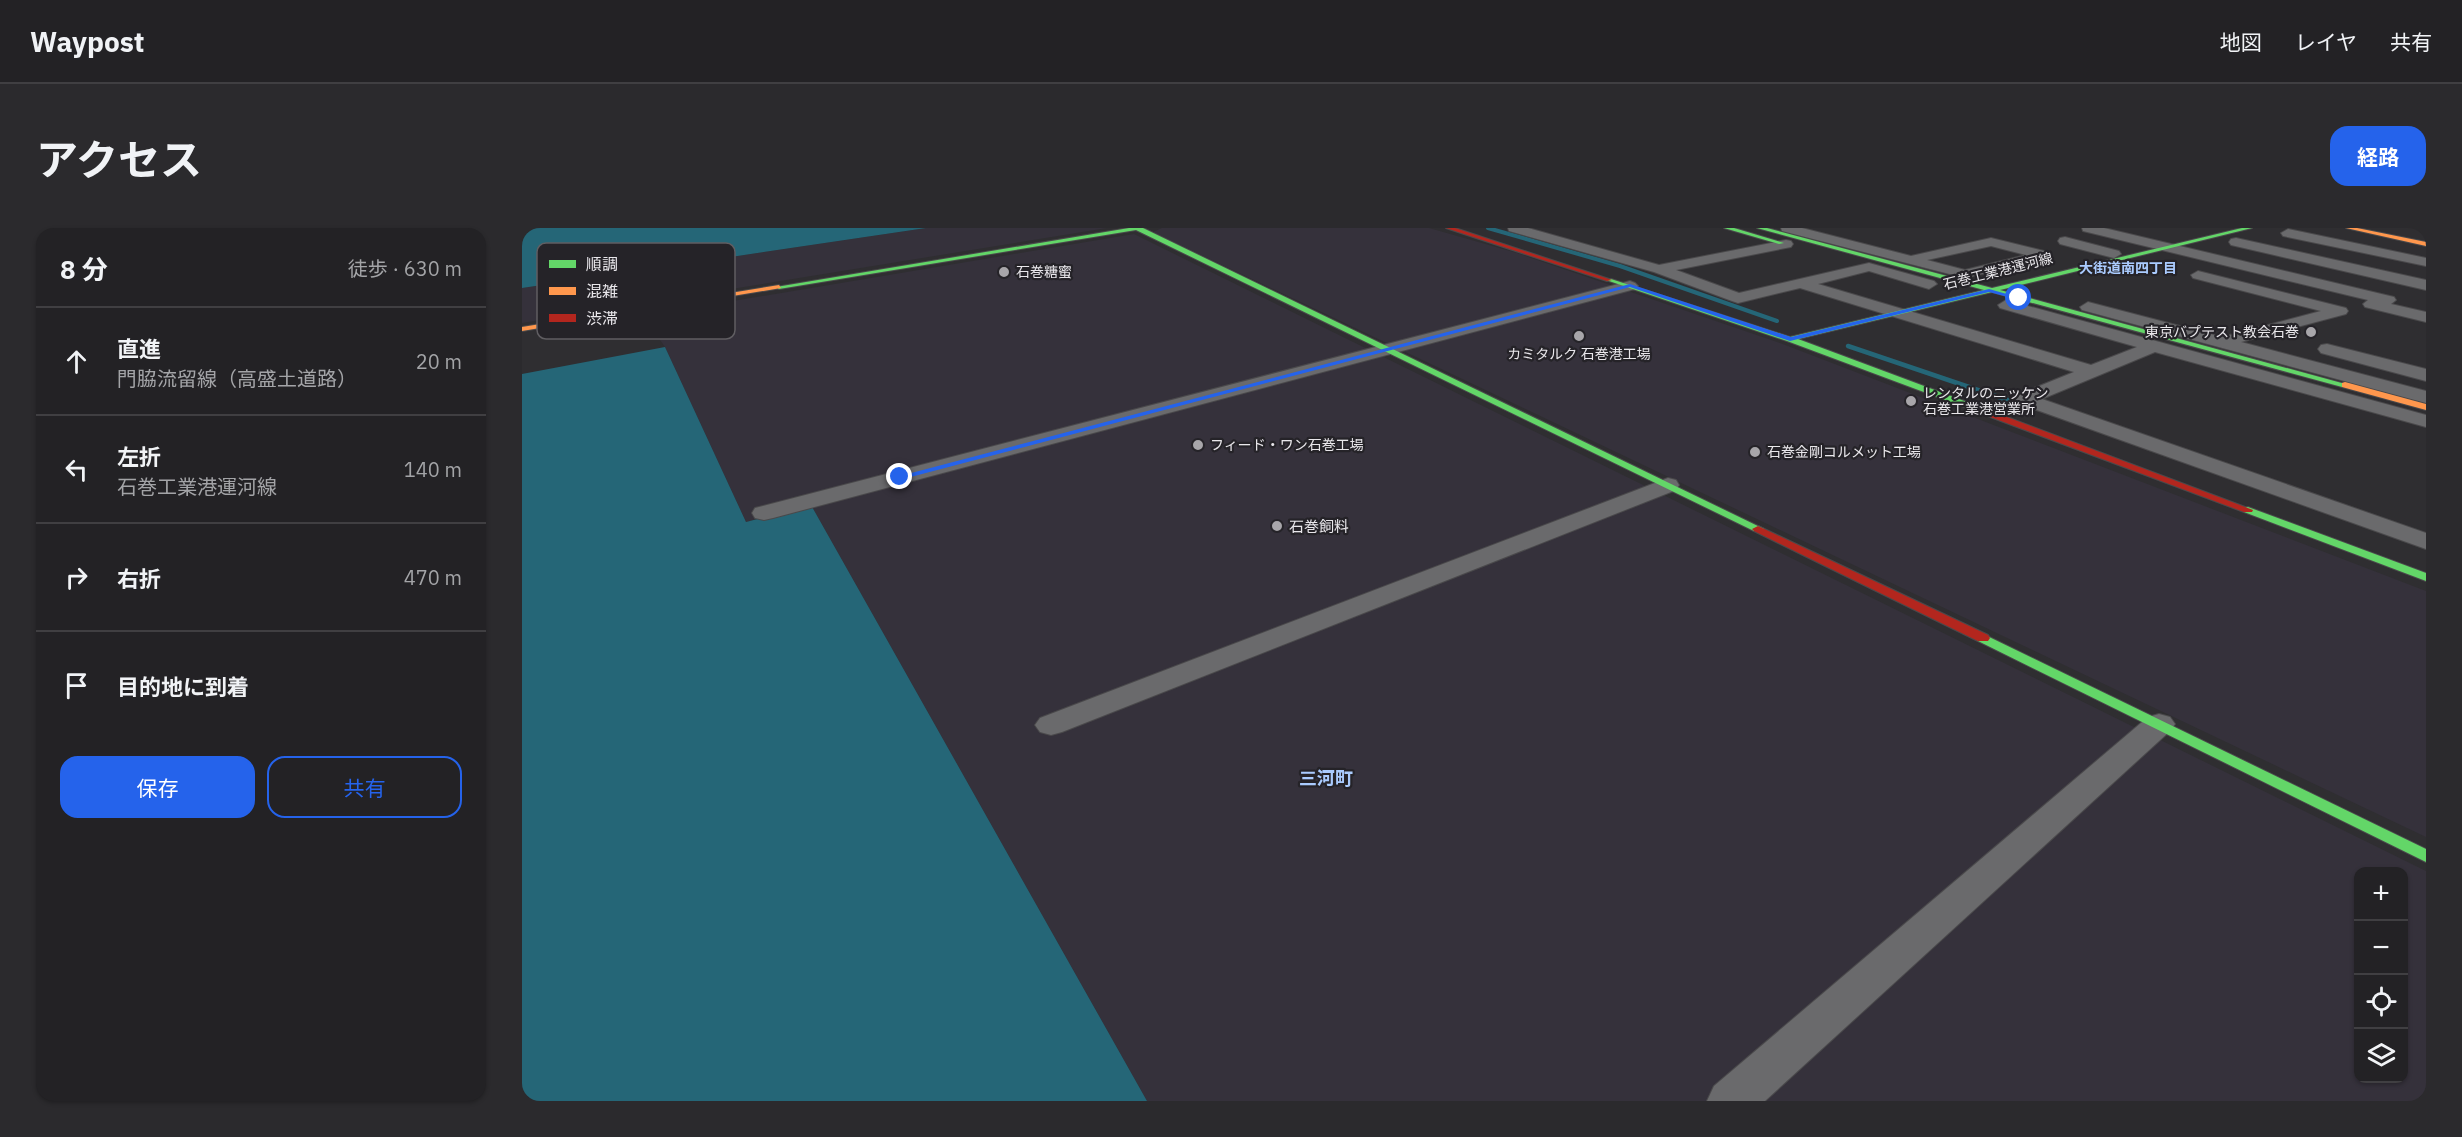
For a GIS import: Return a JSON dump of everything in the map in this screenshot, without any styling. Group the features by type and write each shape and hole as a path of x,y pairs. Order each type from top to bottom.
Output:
{"street":[{"path":"735,294 1137,228 2426,856"},
{"path":"1449,228 1790,339 2426,577"},
{"path":"1515,228 1659,268 1738,298 1869,267"},
{"path":"1727,228 1929,284"},
{"path":"1760,228 2426,407"},
{"path":"1787,228 1965,274 2058,259 1990,242 1910,259"},
{"path":"2088,228 2388,300"},
{"name":"石巻工業港運河線","path":"1790,339 2249,228"},
{"path":"2349,228 2426,244"},
{"path":"2269,229 2426,262"},
{"path":"1822,237 1858,230"},
{"path":"2182,230 2426,285"},
{"path":"2024,250 2105,232"},
{"path":"2065,241 2159,266"},
{"path":"1659,268 1786,244"},
{"path":"2182,271 2340,311"},
{"path":"1800,284 2090,371"},
{"path":"764,513 1630,286"},
{"path":"2222,343 2255,332 2426,290"},
{"path":"2047,296 2426,397"},
{"path":"2371,304 2426,317"},
{"path":"2006,305 2426,421"},
{"path":"2298,321 2333,330"},
{"path":"2220,324 2292,340"},
{"path":"522,329 537,327"},
{"path":"2154,346 2024,399 2426,541"},
{"path":"2314,346 2426,375"},
{"path":"1051,725 1668,485"},
{"path":"1731,1101 2159,724"}],"shaded area":[{"path":"926,228 1107,228 735,288 735,256"},
{"path":"1162,228 1429,228 1517,253 1780,343 2426,591 2426,837 1153,232"},
{"path":"1134,234 2426,871 2426,1101 1147,1101 811,505 746,522 659,339 735,339 735,301"},
{"path":"537,286 537,321 522,323 522,288"}],"water":[{"path":"522,228 926,228 735,256 735,243 537,243 537,286 522,288"},
{"path":"665,347 746,522 811,505 1147,1101 522,1101 522,374"}],"waterway":[{"path":"1488,228 1620,266 1777,321"},
{"path":"1848,346 2025,406"}],"traffic: fast":[{"path":"1136,228 1758,529"},
{"path":"779,287 1140,228"},
{"path":"1727,228 1781,243"},
{"path":"1760,228 2345,385"},
{"path":"1790,339 2249,228"},
{"path":"1609,280 1790,339 1972,407"},
{"path":"2248,510 2426,577"},
{"path":"1983,638 2426,856"}],"traffic: slow":[{"path":"2349,228 2426,244"},
{"path":"735,294 779,287"},
{"path":"522,329 537,327"},
{"path":"2345,385 2426,407"}],"traffic: jam":[{"path":"1449,228 1609,280"},
{"path":"1972,407 2248,510"},
{"path":"1758,529 1983,638"}],"place":[{"name":"石巻糖蜜","path":"1004,272"},
{"name":"東京バプテスト教会石巻","path":"2311,332"},
{"name":"カミタルク 石巻港工場","path":"1579,336"},
{"name":"レンタルのニッケン 石巻工業港営業所","path":"1911,401"},
{"name":"フィード・ワン石巻工場","path":"1198,445"},
{"name":"石巻金剛コルメット工場","path":"1755,452"},
{"name":"石巻飼料","path":"1277,526"}],"district":[{"name":"大街道南四丁目","path":"2128,268"},
{"name":"三河町","path":"1326,778"}],"route":[{"path":"900,477 1630,286 1790,339 1989,290 2019,298"}]}
